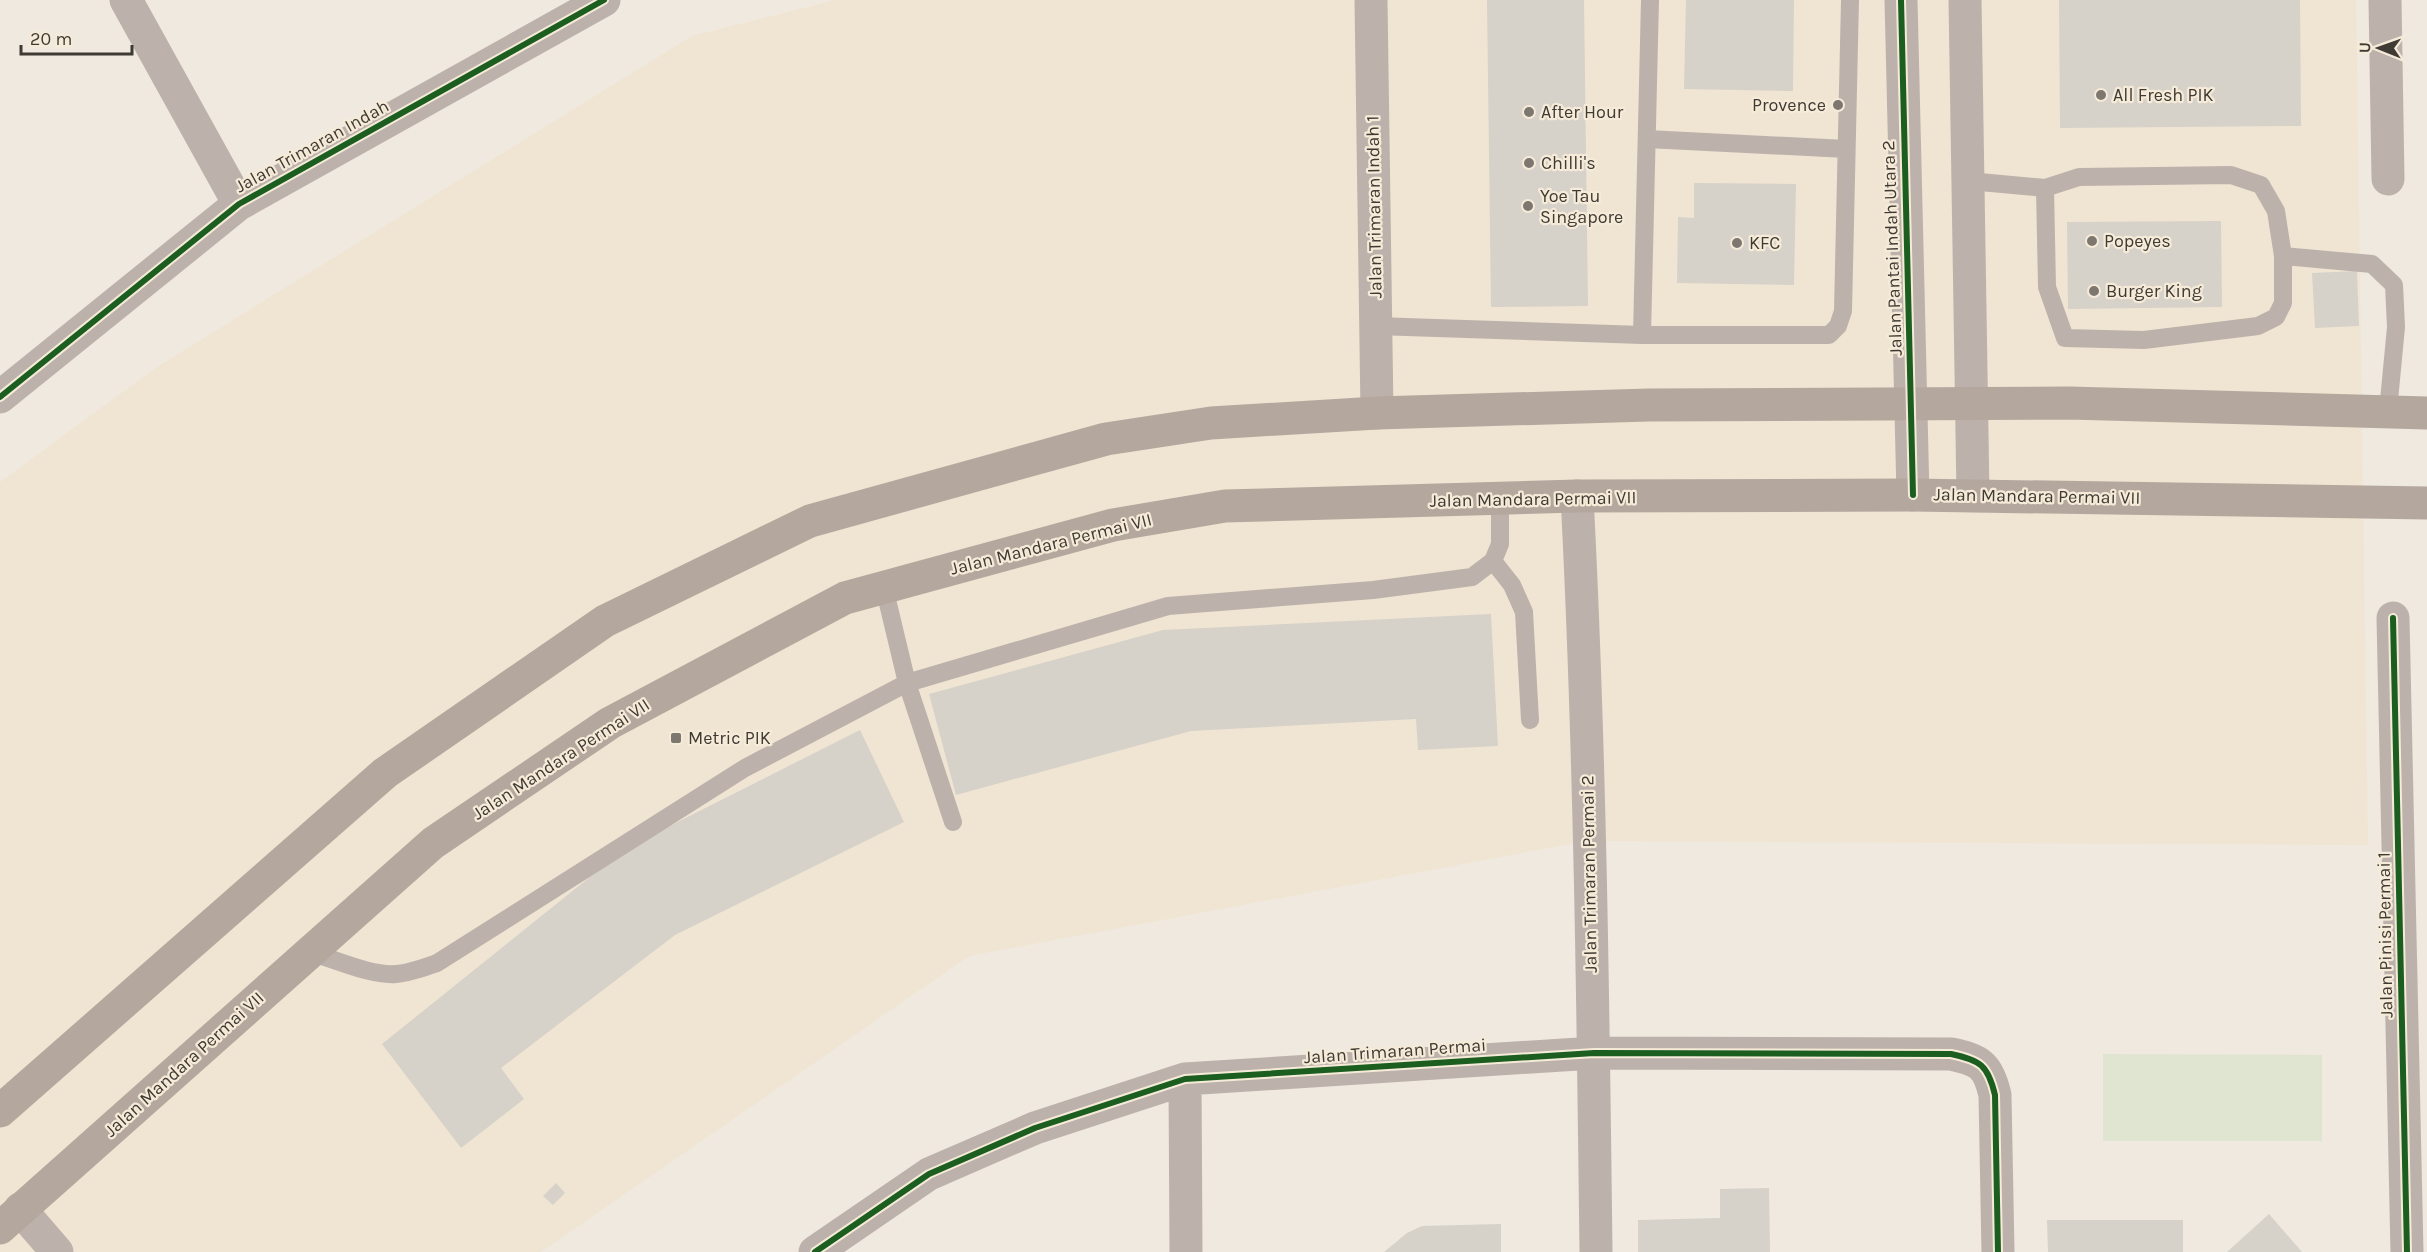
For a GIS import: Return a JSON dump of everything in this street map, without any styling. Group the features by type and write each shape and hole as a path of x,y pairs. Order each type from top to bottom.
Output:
{"main road":[{"path":"0,1111 385,773 605,621 810,521 1106,439 1211,423 1377,413 1649,405 2069,403 2388,411 2427,414"},
{"name":"Jalan Mandara Permai VII","path":"10,1218 433,843 610,723 845,598 1113,525 1225,506 1577,496 1913,495 2427,503"}],"street":[{"path":"126,0 239,204"},
{"name":"Jalan Trimaran Indah","path":"0,397 239,204 604,0"},
{"name":"Jalan Trimaran Indah 1","path":"1371,0 1377,413"},
{"name":"Jalan Pantai Indah Utara 2","path":"1901,0 1913,495"},
{"path":"1965,0 1972,495"},
{"path":"2385,0 2388,179"},
{"name":"Jalan Trimaran Permai 2","path":"1577,496 1582,578 1594,1053 1596,1252"},
{"name":"Jalan Pinisi Permai 1","path":"2393,618 2407,1252"},
{"name":"Jalan Trimaran Permai","path":"815,1252 929,1174 1035,1128 1185,1079 1594,1053 1951,1054 1973,1059 1990,1075 1995,1095 1998,1252"},
{"path":"1185,1079 1186,1252"},
{"path":"10,1218 57,1252"}],"lane":[{"path":"1642,335 1650,0"},
{"path":"1376,326 1642,335 1829,335 1838,326 1843,311 1850,0"},
{"path":"1647,139 1846,149"},
{"path":"1969,181 2045,188 2079,177 2232,175 2261,185 2276,211 2283,256 2283,303 2276,317 2258,326 2144,340 2065,338 2047,287 2045,188"},
{"path":"2283,256 2372,264 2394,285 2397,327 2388,411"},
{"path":"309,952 372,971 394,974 411,972 437,963 745,768 907,683 1168,606 1373,590 1472,577 1493,561 1500,544 1500,499"},
{"path":"1493,561 1512,585 1524,612 1530,720"},
{"path":"884,587 907,683 953,822"}],"shaded area":[{"path":"836,0 2356,0 2368,845 1586,841 969,956 541,1252 0,1252 0,482 157,367 692,36"}],"green space":[{"path":"2103,1054 2322,1055 2322,1141 2103,1141"}],"building":[{"path":"1487,0 1584,0 1588,306 1491,307"},
{"path":"1686,0 1794,0 1793,91 1684,89"},
{"path":"2059,0 2300,0 2301,126 2060,128"},
{"path":"1694,183 1796,184 1794,285 1677,283 1678,217 1694,218"},
{"path":"2221,221 2222,307 2068,309 2067,222"},
{"path":"2357,271 2359,326 2315,328 2312,273"},
{"path":"1491,614 1498,746 1418,750 1416,719 1191,731 956,795 929,694 1163,630"},
{"path":"860,730 904,822 675,935 501,1068 524,1099 461,1148 382,1044 626,848"},
{"path":"556,1183 565,1193 553,1205 543,1196"},
{"path":"1769,1188 1770,1252 1638,1252 1638,1220 1720,1218 1720,1189"},
{"path":"2269,1214 2302,1252 2227,1252"},
{"path":"2047,1220 2183,1220 2183,1252 2048,1252"},
{"path":"1501,1224 1501,1252 1384,1252 1407,1233 1422,1226"}],"cycle path":[{"path":"0,397 239,204 604,0"},
{"path":"1901,0 1913,495"},
{"path":"2393,618 2407,1252"},
{"path":"815,1252 929,1174 1035,1128 1185,1079 1594,1053 1951,1054 1976,1062 1986,1070 1995,1095 1998,1252"}],"place":[{"name":"All Fresh PIK","path":"2101,95"},
{"name":"Provence","path":"1838,105"},
{"name":"After Hour","path":"1529,112"},
{"name":"Chilli's","path":"1529,163"},
{"name":"Yoe Tau Singapore","path":"1528,206"},
{"name":"Popeyes","path":"2092,241"},
{"name":"KFC","path":"1737,243"},
{"name":"Burger King","path":"2094,291"},
{"name":"Metric PIK","path":"676,738"}]}
